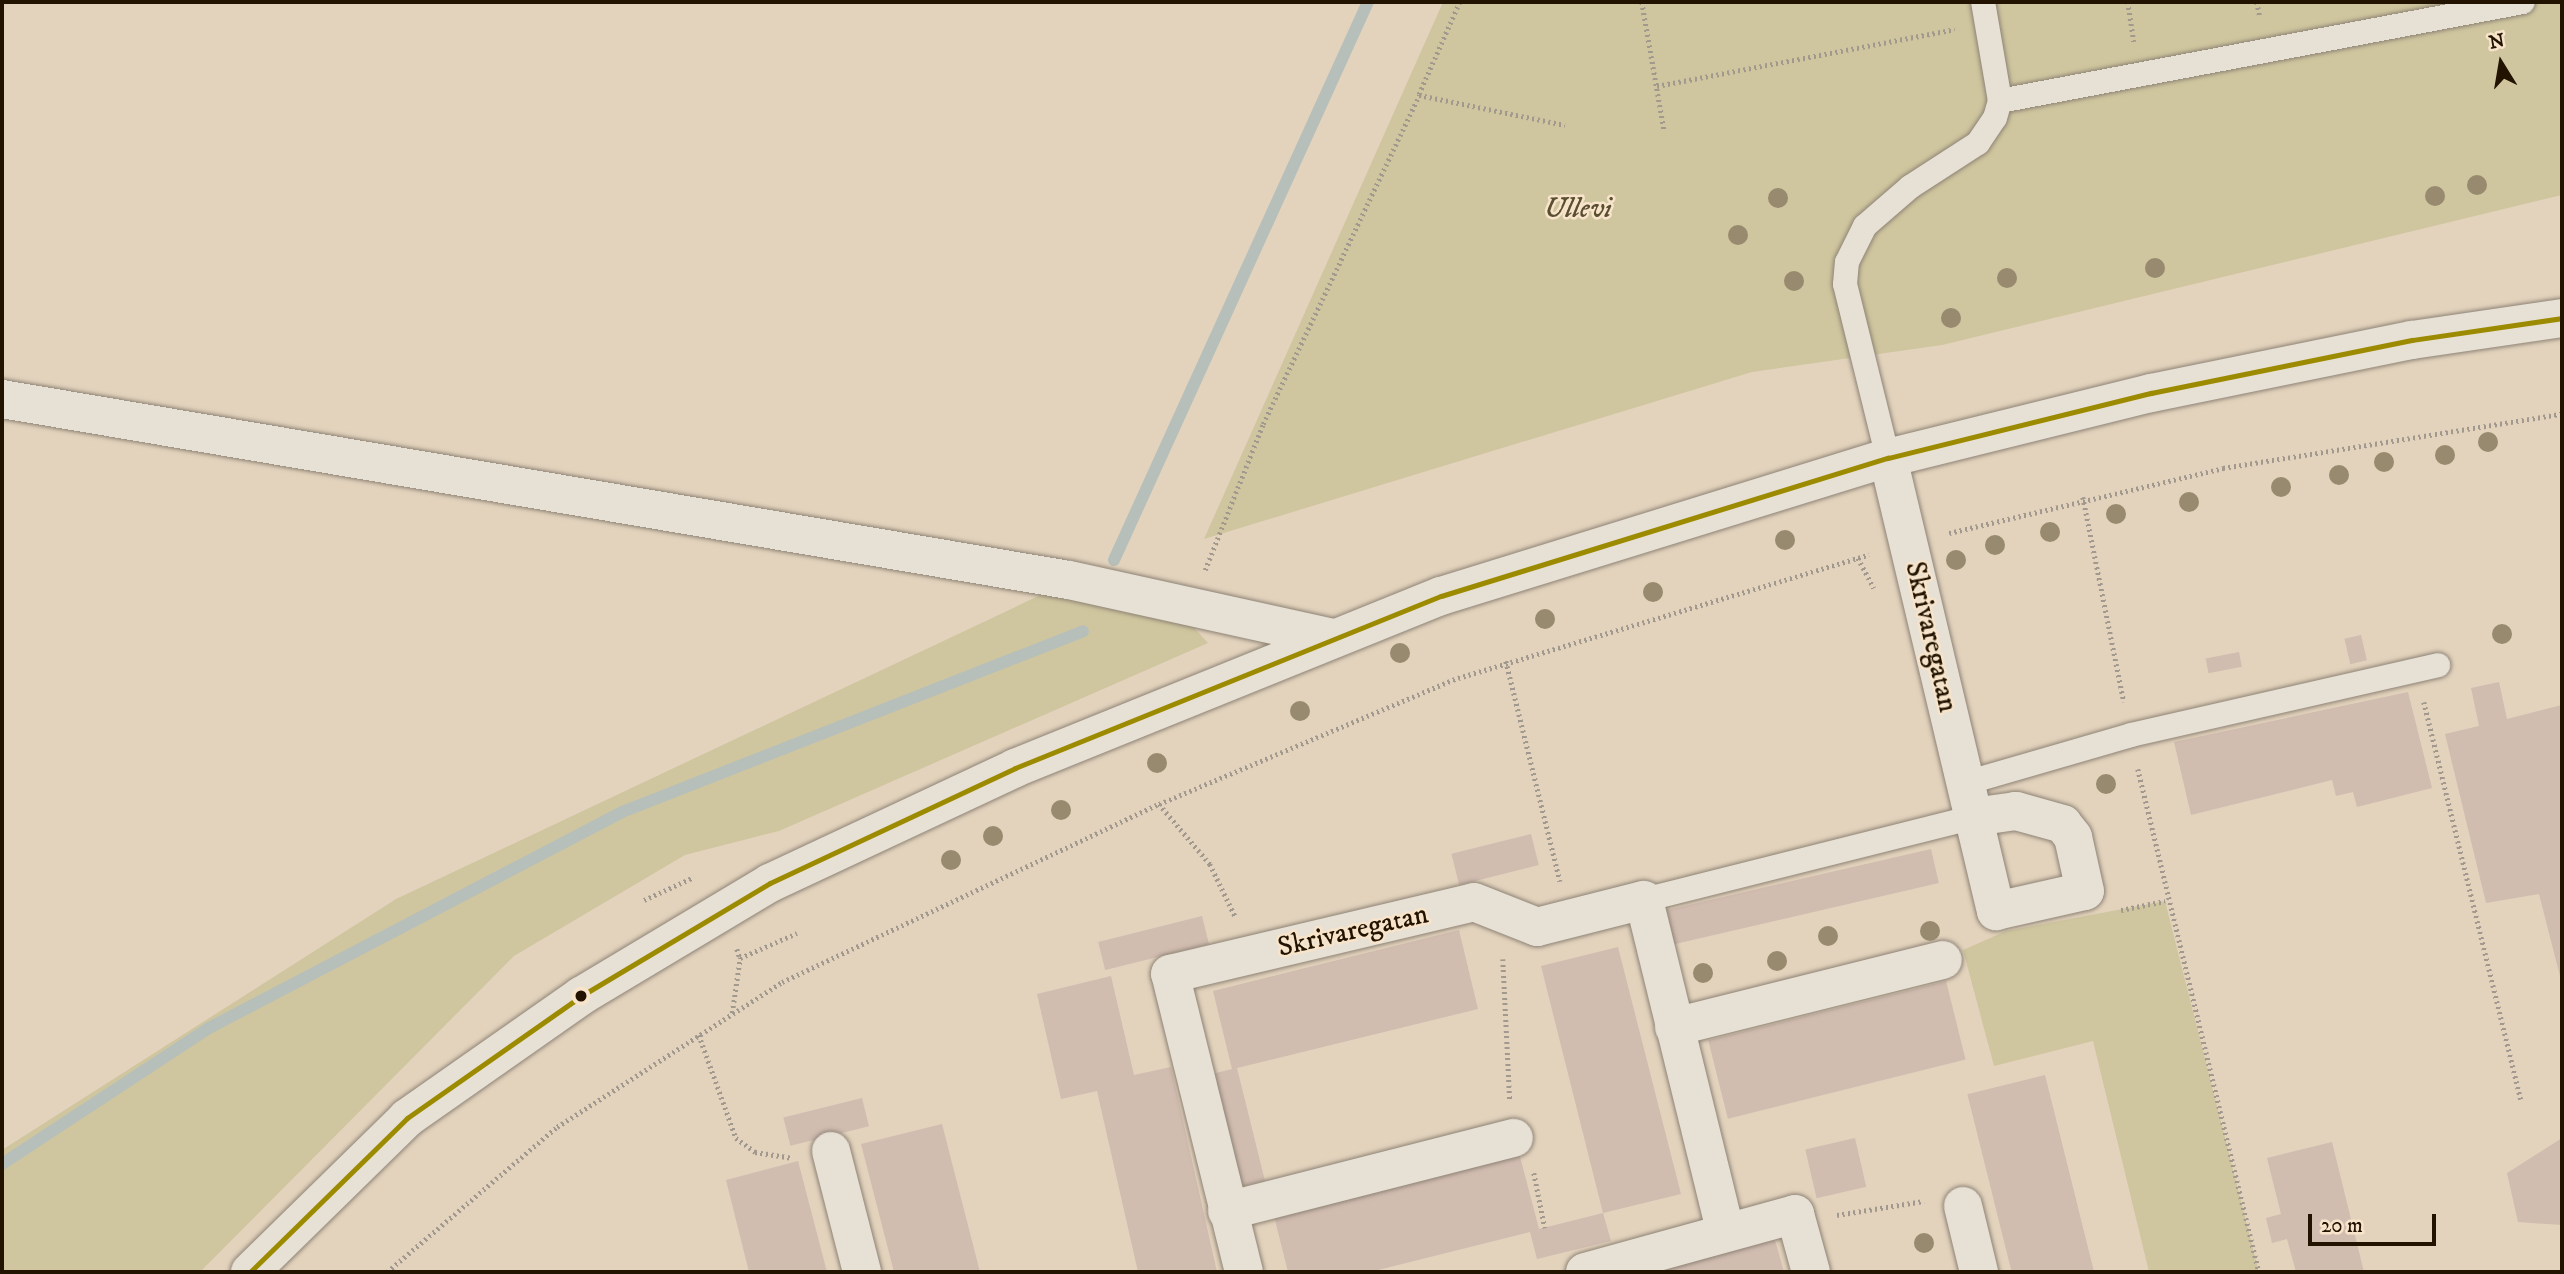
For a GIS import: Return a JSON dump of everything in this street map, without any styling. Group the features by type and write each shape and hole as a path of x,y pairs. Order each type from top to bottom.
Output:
{"street":[{"path":"250,1272 407,1118 581,996 720,910 1002,774 1441,596 1888,458 2151,393 2412,340 2562,318"},
{"path":"2,399 1069,580 1332,638"},
{"name":"Skrivaregatan","path":"1888,458 1970,800"},
{"path":"1644,900 1726,1229"},
{"name":"Skrivaregatan","path":"1244,1272 1170,974 1474,902 1537,927 1644,900"},
{"path":"1674,1027 1942,960"},
{"path":"1227,1211 1514,1138"},
{"path":"831,1151 862,1272"},
{"path":"1963,1206 1979,1272"},
{"path":"1585,1272 1726,1229 1795,1214 1811,1272"}],"lane":[{"path":"2000,101 2523,2"},
{"path":"1888,458 1845,284 1847,262 1865,226 1883,209 1978,143 2000,101 1985,12"},
{"path":"1644,900 1970,800 2131,735 2428,668"}],"path":[{"path":"1196,608 1209,551 1262,424 1419,95 1460,2"},
{"path":"1642,2 1664,129"},
{"path":"1657,86 1985,12"},
{"path":"1419,95 1565,125"},
{"path":"387,1272 556,1127 782,982 1159,804 1506,661 1909,544 2082,497 2562,414"},
{"path":"2082,497 2165,901 2259,1272"},
{"path":"1506,661 1569,919"},
{"path":"2428,668 2521,1099"},
{"path":"1159,804 1231,899 1246,956"},
{"path":"1510,916 1500,976 1514,1138 1538,1180 1545,1228"},
{"path":"732,1014 740,958 797,933"},
{"path":"699,1035 736,1138 781,1160 831,1151"},
{"path":"1798,1224 1895,1202 1963,1206"}],"green space":[{"name":"Ullevi","path":"1443,2 2562,2 2562,195 1942,345 1752,372 1204,539"},
{"path":"1047,592 1188,621 1208,643 779,831 685,855 514,956 200,1272 2,1272 2,1150 396,899"},
{"path":"2165,901 2259,1272 2149,1272 2093,1041 1994,1066 1963,950 2006,931"}],"building":[{"path":"2361,635 2367,660 2350,664 2344,639"},
{"path":"2239,652 2242,667 2208,673 2206,658"},
{"path":"2499,682 2507,719 2562,705 2562,984 2539,894 2486,903 2445,734 2479,726 2471,688"},
{"path":"2408,692 2432,788 2357,807 2353,792 2336,796 2332,780 2191,815 2174,742"},
{"path":"1531,834 1539,865 1459,885 1451,854"},
{"path":"1931,849 1939,883 1672,945 1664,911"},
{"path":"1202,916 1209,944 1105,970 1098,942"},
{"path":"1459,930 1478,1009 1237,1068 1265,1181 1236,1188 1208,1075 1232,1069 1213,991"},
{"path":"1618,947 1681,1194 1603,1213 1541,966"},
{"path":"1111,976 1134,1075 1171,1067 1217,1272 1138,1272 1097,1091 1061,1099 1037,994"},
{"path":"1946,981 1966,1060 1728,1119 1708,1040"},
{"path":"2045,1075 2094,1272 2012,1272 1967,1094"},
{"path":"862,1098 869,1126 790,1146 783,1118"},
{"path":"942,1124 980,1272 894,1272 861,1144"},
{"path":"1855,1138 1866,1187 1817,1198 1805,1149"},
{"path":"2562,1138 2562,1225 2518,1222 2507,1173"},
{"path":"2332,1142 2364,1272 2296,1272 2287,1239 2272,1243 2266,1218 2281,1214 2267,1158"},
{"path":"1518,1149 1539,1229 1603,1213 1611,1241 1537,1259 1530,1232 1370,1272 1288,1272 1273,1212"},
{"path":"798,1161 827,1272 749,1272 726,1180"},
{"path":"1775,1240 1784,1272 1655,1272 1655,1271"}],"waterway":[{"path":"1114,560 1368,2"},
{"path":"2,1164 209,1028 622,812 1083,631"}],"transit line":[{"path":"250,1272 407,1118 581,996 770,883 1015,768 1441,596 1888,458 2151,393 2412,340 2562,318"}]}
